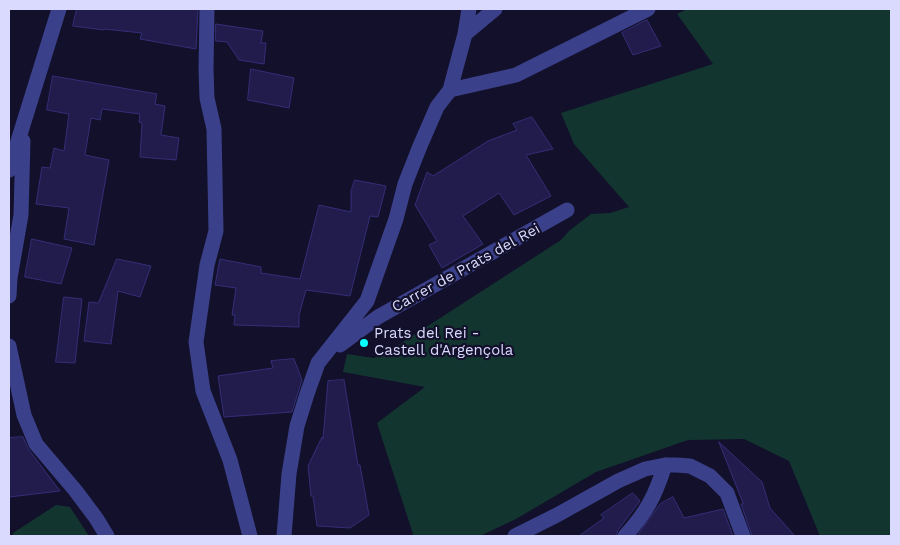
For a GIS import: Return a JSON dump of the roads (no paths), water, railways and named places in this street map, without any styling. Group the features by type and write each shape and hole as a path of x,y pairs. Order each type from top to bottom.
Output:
{"street":[{"path":"9,170 59,9"},
{"path":"207,9 207,98 214,129 216,231 207,266 196,342 203,391 230,460 250,536"},
{"path":"284,536 297,426 318,363 368,301 396,219 405,184 417,153 437,107 450,90 465,34 469,9"},
{"path":"465,34 495,9"},
{"path":"450,90 516,76 648,9"},
{"path":"9,296 10,278 21,215 23,129"},
{"name":"Carrer de Prats del Rei","path":"318,363 355,332 567,210"},
{"path":"9,346 24,415 36,444 75,490 107,536"},
{"path":"625,536 642,517 656,494 665,465"},
{"path":"515,536 618,481 645,469 665,465 690,466 710,476 727,492 743,536"}],"place":[{"name":"Prats del Rei - Castell d'Argençola","path":"364,343"}]}
